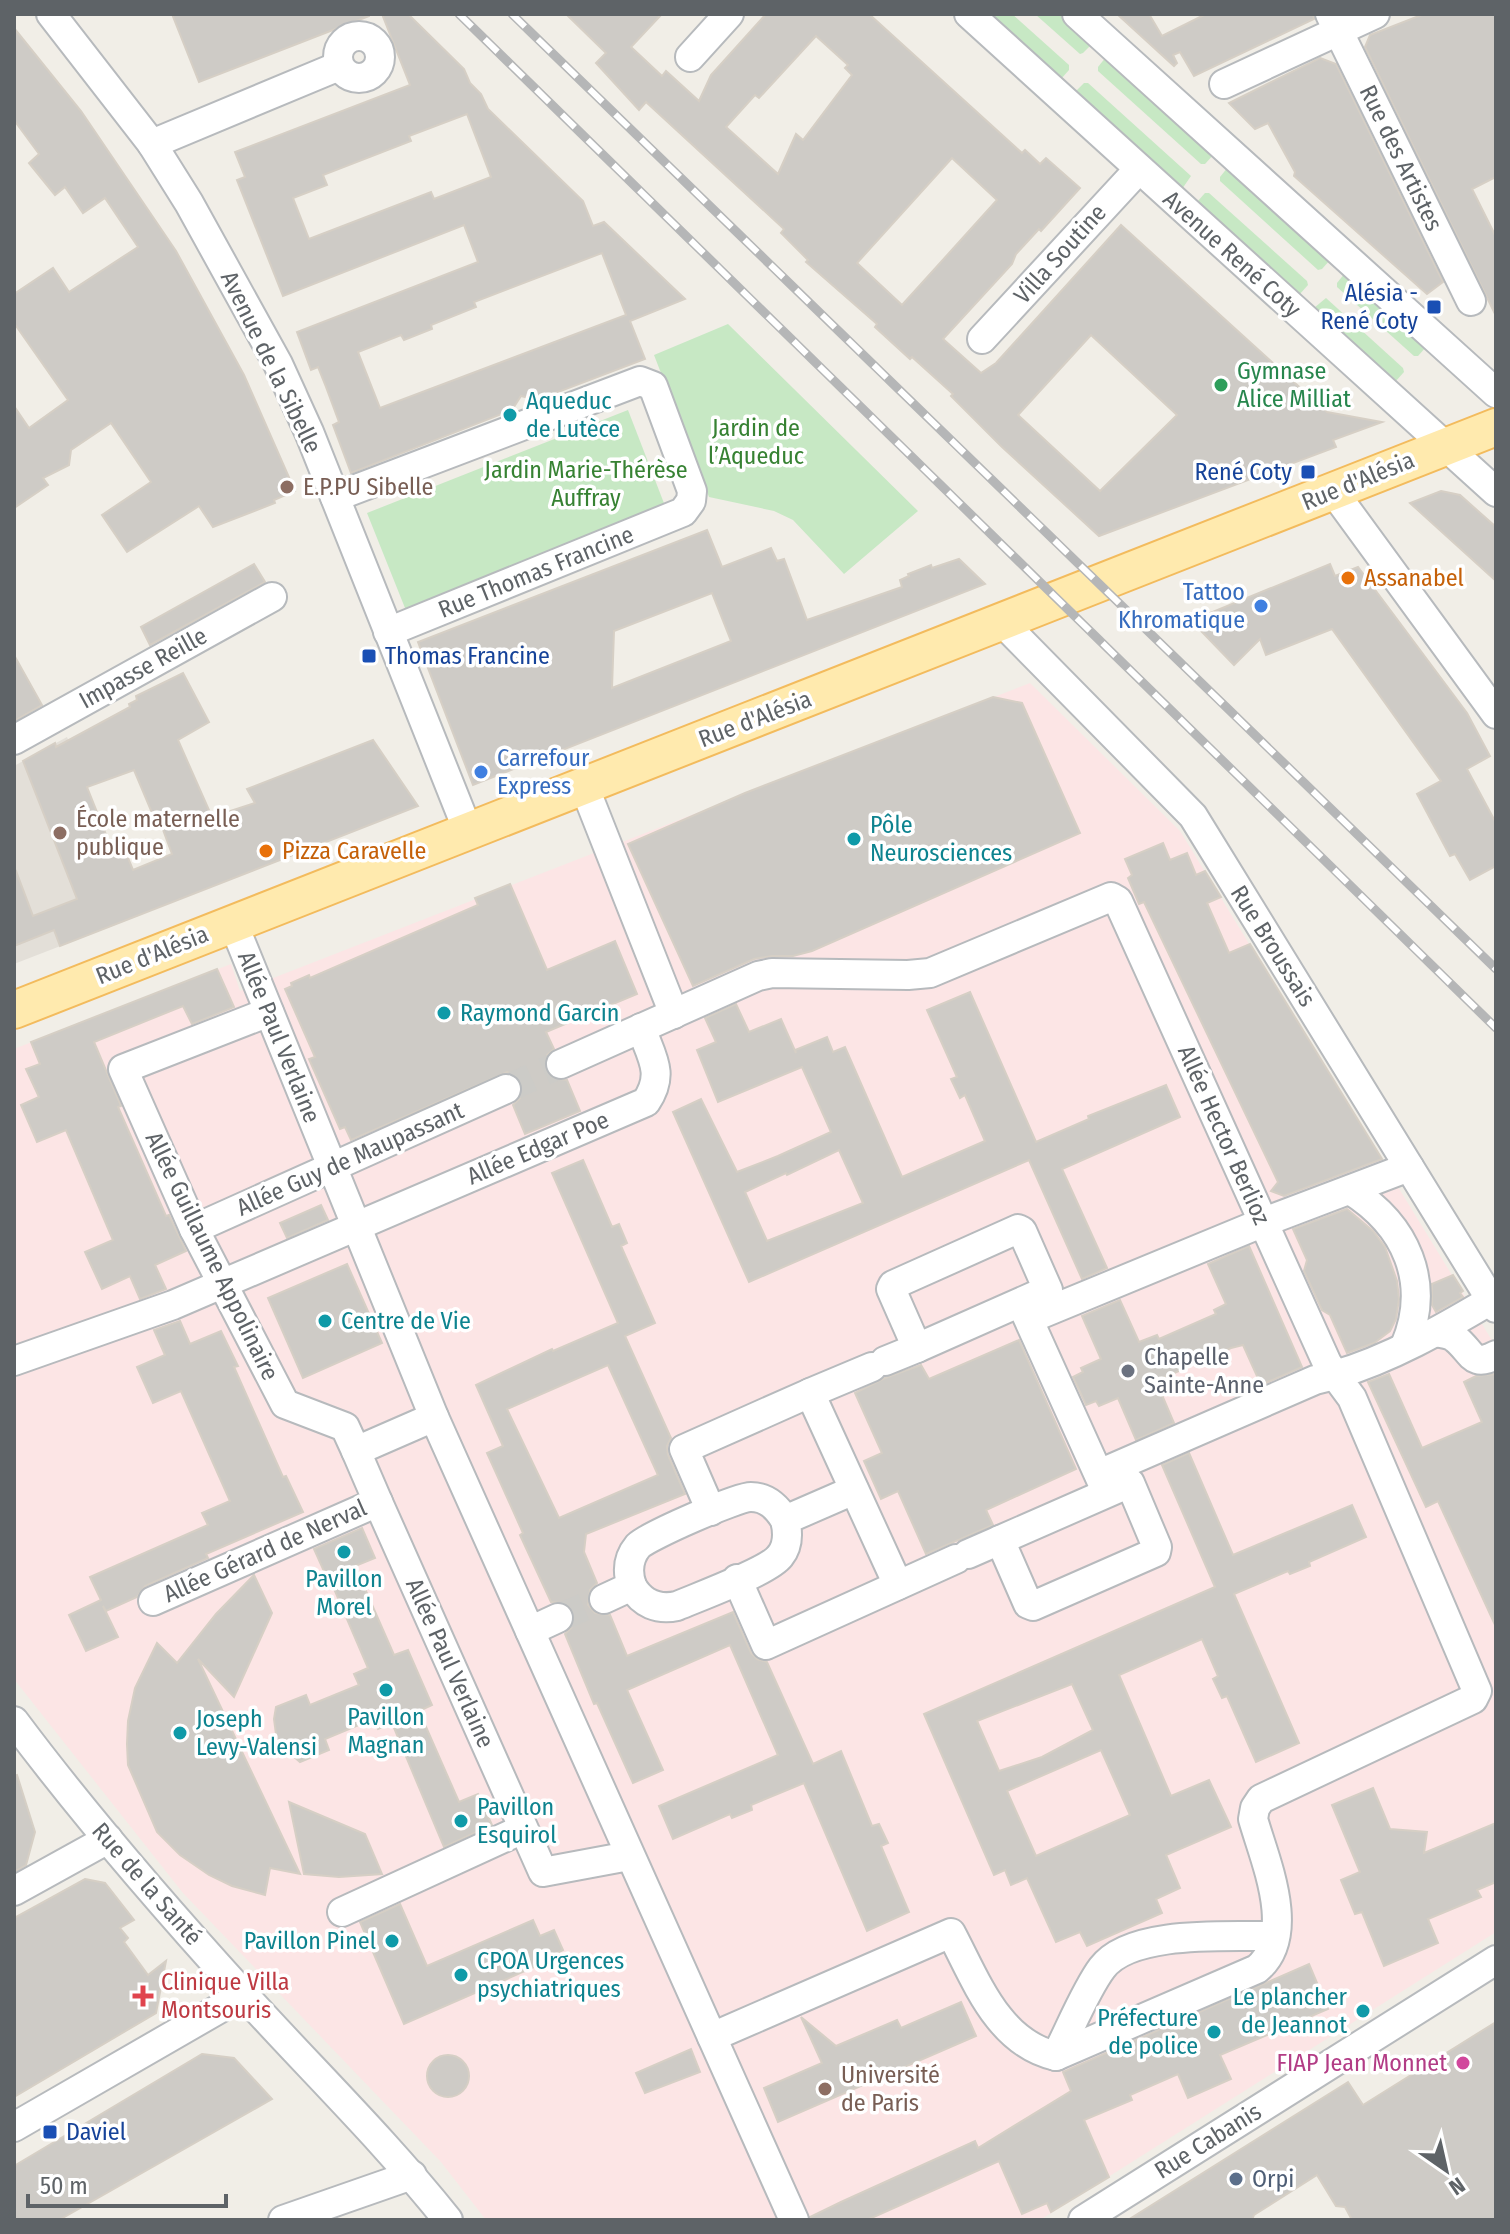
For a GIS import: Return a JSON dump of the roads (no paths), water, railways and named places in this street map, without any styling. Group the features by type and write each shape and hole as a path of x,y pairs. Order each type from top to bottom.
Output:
{"main road":[{"name":"Rue d'Alésia","path":"14,1010 1496,427"}],"street":[{"name":"Avenue de la Sibelle","path":"51,14 152,144 189,203 278,364 335,497 468,831"},
{"path":"690,57 729,14"},
{"name":"Avenue René Coty","path":"969,14 1496,492"},
{"path":"1077,14 1496,393"},
{"path":"1224,84 1334,22 1375,14"},
{"name":"Rue des Artistes","path":"1334,22 1471,301"},
{"path":"152,144 339,66"},
{"name":"Villa Soutine","path":"982,339 1139,169"},
{"name":"Rue Thomas Francine","path":"335,497 634,382 644,381 653,386 692,491 691,501 683,512 388,632"},
{"path":"1333,491 1496,714"},
{"name":"Impasse Reille","path":"14,740 272,597"},
{"name":"Rue Broussais","path":"1002,622 1193,816 1494,1304"},
{"path":"561,1064 674,1014 584,786"},
{"name":"Allée Hector Berlioz","path":"674,1014 758,976 772,973 930,973 1111,897 1118,901 1327,1363 1352,1398 1483,1674"},
{"name":"Allée Paul Verlaine","path":"233,923 434,1417 794,2220"},
{"name":"Allée Guillaume Appolinaire","path":"269,1012 123,1069 194,1229 285,1404 345,1427 356,1451"},
{"name":"Allée Edgar Poe","path":"14,1361 147,1315 646,1102 655,1089 657,1073 641,1028"},
{"name":"Allée Guy de Maupassant","path":"194,1229 506,1089"},
{"path":"711,1511 684,1449 917,1348 1025,1311 1409,1167"},
{"path":"1350,1190 1372,1205 1390,1223 1409,1257 1416,1296 1413,1322 1405,1346"},
{"path":"917,1348 891,1289 893,1285 1018,1229 1022,1231 1048,1290 1025,1311"},
{"path":"737,1579 766,1645 1000,1540 1103,1484 1315,1380 1353,1370 1494,1304"},
{"path":"1025,1311 1103,1484"},
{"path":"1436,1332 1455,1338 1473,1358 1486,1360 1496,1355"},
{"path":"810,1393 898,1585"},
{"path":"356,1451 434,1417"},
{"name":"Allée Paul Verlaine","path":"356,1451 543,1872 629,1856"},
{"path":"1000,1540 1028,1604 1033,1606 1156,1552 1157,1547 1130,1483 1103,1484"},
{"path":"785,1520 854,1490"},
{"path":"744,1497 753,1497 773,1504 785,1520 787,1538 779,1558 677,1606 667,1608 648,1604 632,1586 630,1559 640,1545 711,1511 744,1497"},
{"name":"Allée Gérard de Nerval","path":"153,1601 378,1502"},
{"path":"604,1599 632,1586"},
{"path":"530,1631 558,1618"},
{"path":"712,2037 951,1933 992,2011 1010,2031 1040,2053 1056,2056 1257,1969 1267,1961 1275,1936 1277,1899 1253,1819 1261,1799 1473,1699 1483,1674"},
{"name":"Rue de la Santé","path":"14,1721 108,1839 243,1995 412,2175 448,2220"},
{"path":"342,1912 523,1829"},
{"path":"14,1891 108,1839"},
{"path":"1056,2056 1103,1966 1127,1949 1157,1939 1275,1936"},
{"name":"Rue Cabanis","path":"1083,2220 1496,1960"},
{"path":"14,2127 243,1995"},
{"path":"283,2220 412,2175"}],"tunnel":[{"path":"506,1089 561,1064"},
{"path":"558,1618 604,1599"}],"railway":[{"path":"459,14 1496,1028"},
{"path":"512,14 1496,969"}],"place":[{"name":"Alésia - René Coty","path":"1434,307"},
{"name":"Gymnase Alice Milliat","path":"1221,385"},
{"name":"Aqueduc de Lutèce","path":"510,415"},
{"name":"René Coty","path":"1308,472"},
{"name":"E.P.PU Sibelle","path":"287,487"},
{"name":"Assanabel","path":"1348,578"},
{"name":"Tattoo Khromatique","path":"1261,606"},
{"name":"Thomas Francine","path":"369,656"},
{"name":"Carrefour Express","path":"481,772"},
{"name":"École maternelle publique","path":"60,833"},
{"name":"Pôle Neurosciences","path":"854,839"},
{"name":"Pizza Caravelle","path":"266,851"},
{"name":"Raymond Garcin","path":"444,1013"},
{"name":"Centre de Vie","path":"325,1321"},
{"name":"Chapelle Sainte-Anne","path":"1128,1371"},
{"name":"Pavillon Morel","path":"344,1552"},
{"name":"Pavillon Magnan","path":"386,1690"},
{"name":"Joseph Levy-Valensi","path":"180,1733"},
{"name":"Pavillon Esquirol","path":"461,1821"},
{"name":"Pavillon Pinel","path":"392,1941"},
{"name":"CPOA Urgences psychiatriques","path":"461,1975"},
{"name":"Clinique Villa Montsouris","path":"143,1996"},
{"name":"Le plancher de Jeannot","path":"1363,2011"},
{"name":"Préfecture de police","path":"1214,2032"},
{"name":"FIAP Jean Monnet","path":"1463,2063"},
{"name":"Université de Paris","path":"825,2089"},
{"name":"Daviel","path":"50,2132"},
{"name":"Orpi","path":"1236,2179"}],"park label":[{"name":"Jardin de l’Aqueduc","path":"756,442"},
{"name":"Jardin Marie-Thérèse Auffray","path":"586,484"}]}
